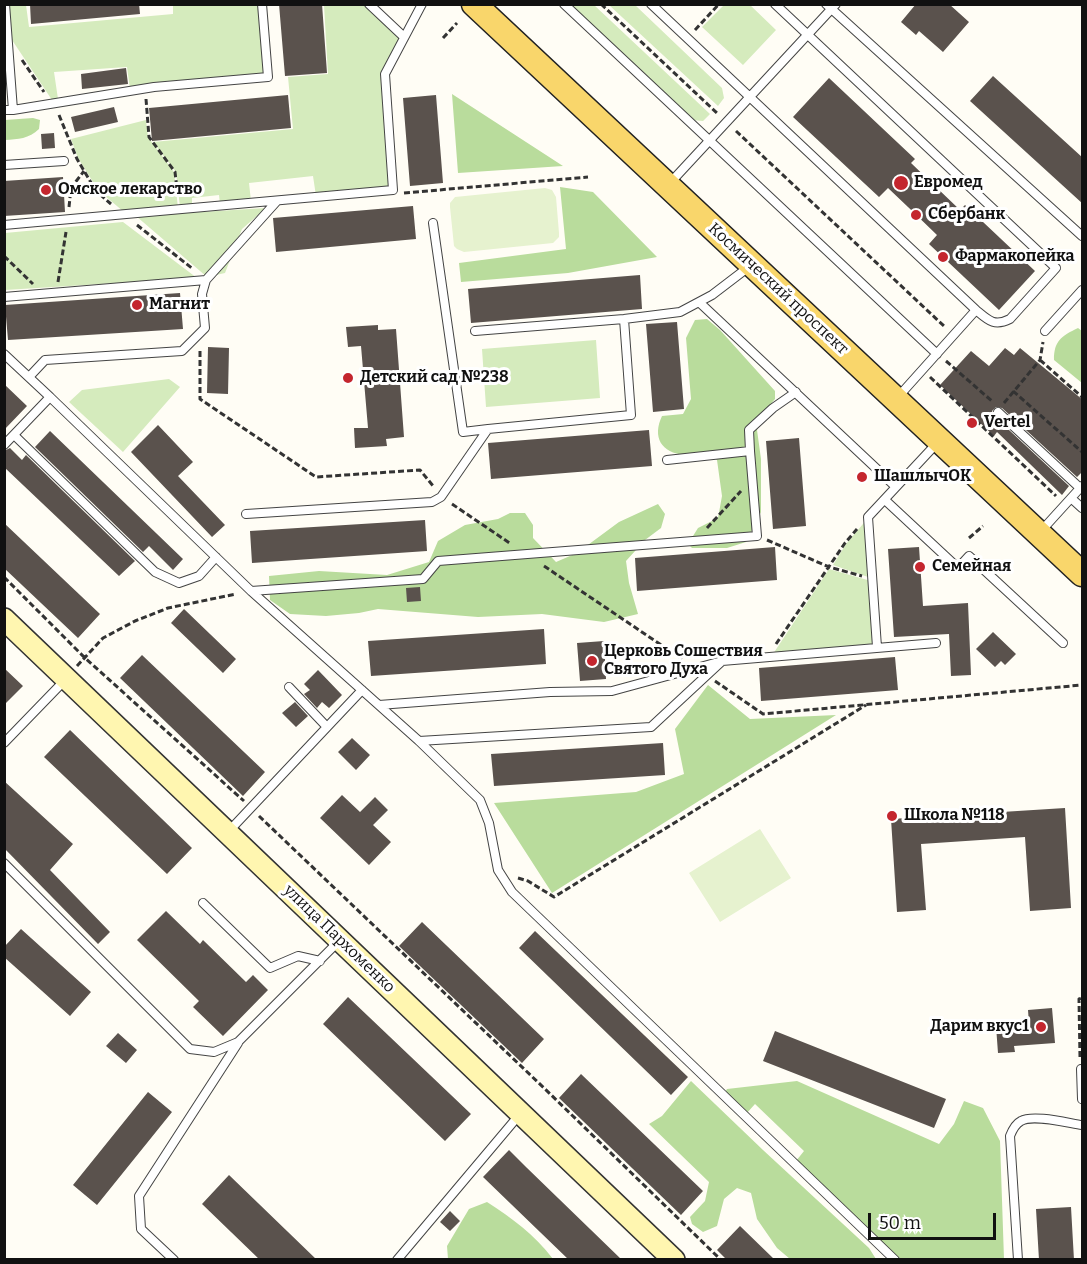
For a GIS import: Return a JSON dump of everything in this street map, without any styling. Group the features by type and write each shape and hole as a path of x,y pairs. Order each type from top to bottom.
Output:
{"main road":[{"name":"Космический проспект","path":"474,4 1083,574"}],"street":[{"name":"улица Пархоменко","path":"4,619 674,1260"}],"lane":[{"path":"4,4 9,110 145,88 268,77 262,4"},
{"path":"369,4 404,37"},
{"path":"4,225 393,190 385,74 422,4"},
{"path":"564,4 937,354"},
{"path":"651,4 976,310 989,320 1001,323 1010,319 1056,268 775,4"},
{"path":"668,186 808,36 831,6 1083,236"},
{"path":"4,165 64,161"},
{"path":"29,377 45,360 182,351 205,328 202,294 206,280 277,201"},
{"path":"433,223 462,432 631,415 624,319"},
{"path":"475,331 681,312 712,295 753,265"},
{"path":"4,297 206,280"},
{"path":"1045,331 1083,290"},
{"path":"699,302 896,487"},
{"path":"896,400 976,310"},
{"path":"4,354 251,591 419,741 480,800 489,823 499,872 512,892 895,1260"},
{"path":"251,591 423,579 438,561 757,536 749,430 773,408 796,392"},
{"path":"4,446 50,398"},
{"path":"998,412 1082,487 1039,534"},
{"path":"246,514 432,502 441,497 488,429"},
{"path":"14,435 155,572 179,583 199,576 216,557"},
{"path":"877,647 868,517 939,441"},
{"path":"667,460 750,451"},
{"path":"1071,498 1083,508"},
{"path":"885,500 958,568 969,556 1063,643"},
{"path":"379,705 550,692 612,691 722,661 936,643"},
{"path":"419,741 651,727 722,661"},
{"path":"4,743 66,678"},
{"path":"289,687 327,727"},
{"path":"228,832 362,690"},
{"path":"4,863 190,1049 214,1052 238,1042"},
{"path":"204,903 270,968 298,956 320,961"},
{"path":"174,1260 141,1229 139,1196 238,1042 340,940"},
{"path":"1082,1069 1083,1099"},
{"path":"397,1260 521,1113"},
{"path":"1018,1260 1010,1136 1021,1121 1033,1118 1083,1125"}],"path":[{"path":"601,4 953,335"},
{"path":"687,38 718,4"},
{"path":"443,38 457,23"},
{"path":"6,37 62,120 77,159 96,191 182,258 206,280"},
{"path":"145,88 149,137 175,172 179,208"},
{"path":"402,193 588,177"},
{"path":"4,256 42,293"},
{"path":"998,412 1040,360 1045,331"},
{"path":"182,351 200,349 200,399 316,477 420,470 441,497 696,668"},
{"path":"937,354 995,403 998,412"},
{"path":"1040,360 1083,397"},
{"path":"922,370 1065,505"},
{"path":"1013,391 1083,453"},
{"path":"695,541 753,478"},
{"path":"766,657 845,543 868,517"},
{"path":"969,538 983,525"},
{"path":"757,536 829,567 873,579"},
{"path":"4,578 85,658 251,807 270,828 721,1260"},
{"path":"66,678 103,638 135,621 168,608 251,591"},
{"path":"707,676 763,714 1083,685"},
{"path":"499,872 528,881 554,897 868,704"},
{"path":"1082,1069 1079,999 1083,998"}],"green space":[{"path":"749,4 776,30 743,65 702,27 724,5"},
{"path":"8,5 26,5 29,27 173,14 173,5 259,5 267,75 130,89 127,67 54,72 58,99 52,100 10,37"},
{"path":"324,5 366,5 401,38 383,72 392,189 316,196 313,176 249,183 251,201 220,204 219,195 192,198 192,206 180,207 176,172 153,142 293,129 288,77 328,74"},
{"path":"569,5 594,5 710,114 703,121 692,120"},
{"path":"609,5 635,5 722,88 724,98 718,106"},
{"path":"452,94 563,166 458,173"},
{"path":"33,118 40,120 39,129 23,138 5,140 5,120"},
{"path":"146,120 148,137 174,172 178,208 124,212 98,190 78,158 71,139"},
{"path":"560,187 593,192 657,257 568,273 461,282 459,263 566,249"},
{"path":"545,188 552,190 556,197 559,237 553,243 464,252 454,246 450,203 455,197"},
{"path":"266,208 242,229 225,273 207,277 136,216"},
{"path":"123,222 197,278 5,290 5,233"},
{"path":"707,319 720,330 775,391 775,399 764,412 757,430 761,459 761,512 746,542 727,548 692,548 688,544 698,528 718,518 722,496 717,460 706,454 687,455 670,451 661,443 658,431 662,416 683,414 691,399 686,338 695,320"},
{"path":"1078,328 1082,331 1082,383 1054,360 1055,348 1060,340"},
{"path":"596,340 600,398 486,407 482,349"},
{"path":"169,379 180,387 123,452 69,402 82,390"},
{"path":"658,504 665,514 661,528 645,540 626,561 629,583 638,614 604,622 542,614 478,617 378,609 326,616 290,614 270,600 269,576 319,571 387,575 429,562 438,541 465,525 498,519 510,513 525,513 533,525 533,538 556,562 577,553 619,522"},
{"path":"868,518 871,578 833,565 846,544"},
{"path":"829,569 871,581 873,644 773,654"},
{"path":"708,685 750,719 836,715 552,893 494,803 636,792 684,774 675,729"},
{"path":"760,829 791,878 720,922 689,873"},
{"path":"691,1081 869,1248 876,1259 790,1259 777,1248 757,1219 751,1193 737,1188 724,1199 717,1226 703,1232 692,1224 690,1217 705,1201 709,1182 649,1124 662,1116"},
{"path":"797,1081 939,1144 954,1124 964,1101 983,1108 1000,1141 1004,1259 900,1259 796,1161 804,1151 755,1104 746,1114 724,1094 727,1089"},
{"path":"487,1202 523,1228 553,1259 448,1259 447,1246 469,1209"}],"building":[{"path":"30,4 139,4 140,14 31,24"},
{"path":"279,4 322,4 327,73 285,76"},
{"path":"916,4 949,4 969,22 943,52 919,31 916,35 901,22"},
{"path":"126,68 128,84 82,89 81,74"},
{"path":"993,76 1083,158 1083,204 970,101"},
{"path":"829,78 915,159 911,163 960,210 965,205 1035,271 999,310 929,244 937,235 888,188 879,197 793,117"},
{"path":"288,95 291,128 152,141 149,108"},
{"path":"436,95 443,183 410,186 403,98"},
{"path":"114,107 118,122 75,132 71,117"},
{"path":"54,133 55,148 42,149 41,134"},
{"path":"63,177 65,212 4,216 4,181"},
{"path":"413,206 416,239 276,252 273,218"},
{"path":"640,275 642,309 471,323 468,289"},
{"path":"180,293 183,329 8,340 5,305"},
{"path":"677,322 684,409 653,412 646,324"},
{"path":"378,325 378,330 396,329 404,437 386,439 387,446 355,448 354,428 368,428 361,346 348,347 346,327"},
{"path":"208,347 229,348 228,394 207,393"},
{"path":"1005,348 1014,355 1020,348 1083,400 1083,471 1077,477 1002,408 996,407 992,411 994,416 1069,486 1062,495 997,432 994,436 940,385 971,351 989,366"},
{"path":"4,384 27,406 4,430"},
{"path":"158,425 193,462 178,476 225,525 212,537 131,452"},
{"path":"649,430 652,466 491,479 488,443"},
{"path":"50,431 183,559 173,570 149,546 143,552 35,447"},
{"path":"799,438 806,526 773,529 766,441"},
{"path":"10,448 22,460 26,455 135,561 119,576 4,467 4,451"},
{"path":"425,520 427,551 252,563 250,531"},
{"path":"4,523 100,614 78,638 4,568"},
{"path":"775,547 777,580 637,591 635,558"},
{"path":"919,547 923,606 968,603 971,675 951,676 949,634 894,637 888,549"},
{"path":"420,587 421,601 407,602 406,588"},
{"path":"184,609 236,659 223,673 171,623"},
{"path":"544,629 546,664 371,676 368,641"},
{"path":"993,632 1016,654 1005,665 1001,661 995,667 976,649"},
{"name":"Церковь Сошествия Святого Духа","path":"604,641 606,679 580,681 577,643"},
{"path":"142,655 265,772 243,796 120,678"},
{"path":"895,657 898,690 761,701 759,668"},
{"path":"4,668 23,686 4,705"},
{"path":"318,670 342,695 329,708 322,702 317,708 304,694 310,690 304,684"},
{"path":"295,702 308,716 296,727 282,713"},
{"path":"70,730 192,848 167,874 44,757"},
{"path":"352,738 370,755 356,770 338,752"},
{"path":"663,743 665,775 494,786 491,754"},
{"path":"4,781 73,844 50,870 110,932 98,944 4,848"},
{"path":"342,795 360,812 375,797 388,810 373,825 391,842 369,865 320,818"},
{"path":"1065,808 1071,908 1030,911 1025,837 921,844 926,910 897,912 891,819"},
{"path":"166,911 200,944 203,940 246,982 253,975 268,990 223,1036 193,1007 199,1001 137,940"},
{"path":"422,922 544,1039 522,1063 399,946"},
{"path":"21,929 91,992 70,1016 4,957 4,947"},
{"path":"535,931 688,1077 671,1095 519,948"},
{"path":"348,997 471,1114 445,1141 323,1024"},
{"path":"1052,1008 1055,1043 1014,1046 1015,1052 998,1053 996,1026 1029,1024 1028,1010"},
{"path":"775,1031 946,1099 934,1128 763,1061"},
{"path":"118,1033 137,1050 126,1063 106,1046"},
{"path":"581,1074 703,1191 681,1215 559,1098"},
{"path":"148,1092 172,1112 97,1205 73,1185"},
{"path":"509,1150 622,1260 569,1260 483,1177"},
{"path":"229,1175 317,1260 260,1260 202,1204"},
{"path":"1071,1207 1074,1260 1039,1260 1036,1209"},
{"path":"450,1211 460,1221 450,1231 440,1222"},
{"path":"740,1226 775,1260 727,1260 717,1250"}],"place":[{"name":"Евромед","path":"901,183"},
{"name":"Омское лекарство","path":"46,190"},
{"name":"Сбербанк","path":"916,215"},
{"name":"Фармакопейка","path":"943,257"},
{"name":"Магнит","path":"137,305"},
{"name":"Детский сад №238","path":"348,378"},
{"name":"Vertel","path":"972,423"},
{"name":"ШашлычОК","path":"862,477"},
{"name":"Семейная","path":"920,567"},
{"name":"Церковь Сошествия Святого Духа","path":"592,661"},
{"name":"Школа №118","path":"892,816"},
{"name":"Дарим вкус1","path":"1041,1027"}]}
